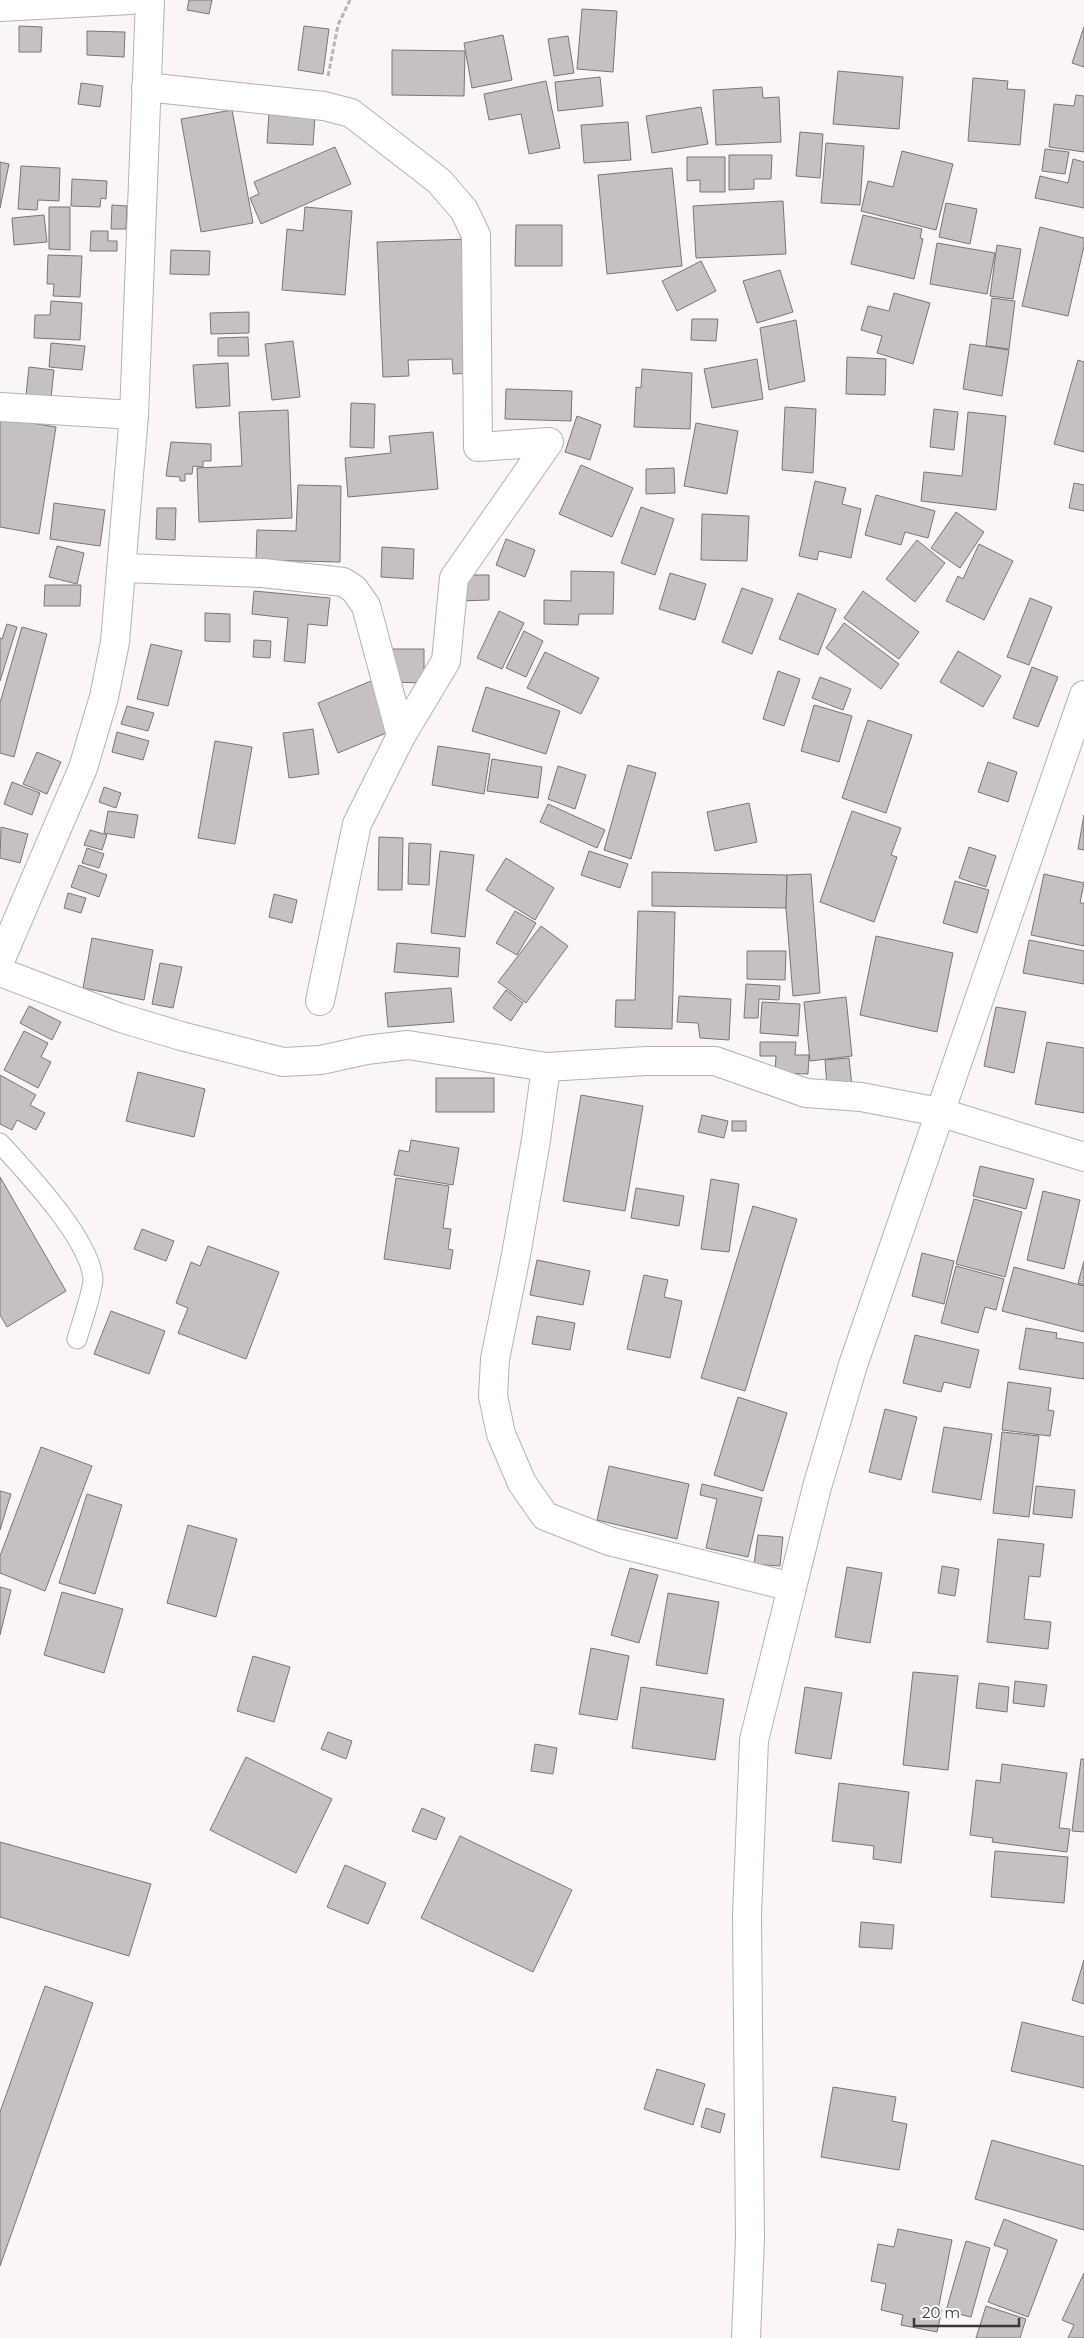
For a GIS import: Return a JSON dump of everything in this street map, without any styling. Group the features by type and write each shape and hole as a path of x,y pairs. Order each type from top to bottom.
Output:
{"street":[{"path":"0,7 131,0"},
{"path":"0,961 83,768 104,698 115,642 134,415 150,0"},
{"path":"146,87 324,106 351,114 439,180 464,210 476,235 478,448 549,442 454,578 446,661 401,736 357,824 320,1000"},
{"path":"0,407 134,415"},
{"path":"122,568 263,573 343,582 354,589 366,606 401,736"},
{"path":"746,2338 750,2238 748,1914 754,1740 817,1487 853,1365 939,1112 1074,758 1084,694"},
{"path":"0,972 121,1018 181,1036 283,1062 321,1060 366,1050 408,1045 546,1067 647,1061 715,1061 806,1092 861,1097 939,1112 1084,1156"},
{"path":"546,1067 536,1140 516,1255 495,1359 493,1396 501,1434 522,1483 545,1516 609,1541 792,1587"}],"lane":[{"path":"0,1143 62,1218 86,1253 93,1280 77,1338"}],"path":[{"path":"324,106 331,52 338,25 350,0"}],"building":[{"path":"189,0 212,0 209,14 187,10"},
{"path":"582,9 617,11 613,72 577,69"},
{"path":"19,26 42,27 41,52 19,52"},
{"path":"304,26 329,29 323,74 298,70"},
{"path":"1084,27 1084,67 1072,63"},
{"path":"87,31 125,32 124,57 87,55"},
{"path":"503,35 512,80 472,88 464,43"},
{"path":"568,36 574,73 554,76 548,39"},
{"path":"392,50 465,51 464,96 392,95"},
{"path":"838,71 903,77 899,129 833,124"},
{"path":"600,77 603,106 558,111 555,82"},
{"path":"973,78 1008,81 1007,89 1025,90 1020,145 968,141"},
{"path":"546,81 560,148 529,154 521,114 489,120 484,94"},
{"path":"81,83 103,86 100,107 78,104"},
{"path":"762,87 763,98 779,97 781,142 716,145 713,90"},
{"path":"1076,95 1084,96 1084,152 1049,147 1054,104 1074,106"},
{"path":"701,107 708,144 652,153 646,116"},
{"path":"232,110 253,223 201,232 181,119"},
{"path":"269,113 315,116 313,145 267,143"},
{"path":"628,122 631,160 584,163 581,125"},
{"path":"800,132 823,134 820,178 796,176"},
{"path":"826,143 864,146 860,205 821,203"},
{"path":"335,147 351,184 261,224 250,198 259,194 254,182"},
{"path":"1045,149 1069,152 1065,174 1042,171"},
{"path":"902,151 953,164 936,230 861,211 868,181 893,187"},
{"path":"729,155 772,155 771,179 754,179 754,189 729,190"},
{"path":"687,157 725,157 725,192 700,192 700,180 687,181"},
{"path":"1073,159 1084,162 1084,208 1035,198 1040,176 1068,183"},
{"path":"0,162 9,164 0,208"},
{"path":"21,166 60,168 59,201 38,200 37,210 18,209"},
{"path":"672,168 682,266 607,274 598,175"},
{"path":"72,179 107,181 106,199 101,198 100,207 71,206"},
{"path":"783,201 786,254 696,258 693,206"},
{"path":"946,203 977,209 970,244 939,237"},
{"path":"112,205 127,206 126,229 111,229"},
{"path":"49,207 70,207 70,250 49,249"},
{"path":"305,207 352,211 345,295 282,290 287,229 303,231"},
{"path":"44,215 47,242 14,245 12,218"},
{"path":"863,215 922,229 920,238 923,239 914,279 851,264"},
{"path":"516,225 562,225 562,266 515,266"},
{"path":"1040,227 1084,238 1084,246 1068,316 1022,306"},
{"path":"91,231 108,231 108,241 117,241 117,251 90,251"},
{"path":"469,239 474,373 453,374 452,359 408,360 409,376 383,377 377,242"},
{"path":"937,243 995,253 987,294 930,284"},
{"path":"997,245 1021,249 1013,299 990,296"},
{"path":"171,250 210,251 209,275 170,274"},
{"path":"48,255 82,256 80,297 53,296 54,284 47,284"},
{"path":"701,261 716,291 677,311 662,281"},
{"path":"780,270 793,312 757,323 743,281"},
{"path":"894,293 930,303 913,364 877,353 882,336 861,330 868,306 889,311"},
{"path":"992,298 1015,301 1009,349 986,346"},
{"path":"51,301 82,303 80,340 34,338 35,315 50,315"},
{"path":"249,312 249,333 211,334 210,313"},
{"path":"692,319 718,319 716,341 691,340"},
{"path":"796,320 805,381 769,390 760,328"},
{"path":"248,337 249,356 218,356 218,338"},
{"path":"293,341 300,397 272,400 265,344"},
{"path":"51,343 85,346 82,370 49,367"},
{"path":"970,344 1009,350 1002,396 963,389"},
{"path":"847,357 886,359 885,395 846,394"},
{"path":"757,359 763,399 712,408 704,369"},
{"path":"1078,360 1084,362 1084,452 1054,444"},
{"path":"228,363 230,406 196,408 193,365"},
{"path":"29,367 54,370 51,398 26,395"},
{"path":"642,369 692,373 690,429 634,427 636,387 641,388"},
{"path":"506,389 572,391 571,421 505,419"},
{"path":"351,403 375,404 374,448 350,447"},
{"path":"785,407 816,409 813,473 782,470"},
{"path":"934,409 958,412 954,450 930,447"},
{"path":"288,410 292,518 199,522 197,468 242,466 239,412"},
{"path":"968,412 1006,416 996,510 921,501 924,472 962,476"},
{"path":"577,416 601,425 590,460 565,452"},
{"path":"0,418 56,427 39,534 0,527"},
{"path":"696,423 738,431 727,494 684,486"},
{"path":"433,432 438,489 348,497 345,458 391,453 389,436"},
{"path":"171,442 211,444 211,461 203,461 203,467 193,466 192,474 185,474 185,481 180,481 180,477 166,476"},
{"path":"581,465 633,488 612,537 559,514"},
{"path":"674,468 675,493 646,494 646,469"},
{"path":"815,481 846,488 842,504 861,509 851,558 819,551 817,560 799,556"},
{"path":"1074,483 1084,485 1084,511 1069,508"},
{"path":"298,485 341,486 340,562 256,560 257,530 296,531"},
{"path":"876,495 935,511 928,538 905,532 901,545 865,535"},
{"path":"54,503 105,510 100,546 50,539"},
{"path":"641,507 674,519 655,575 621,563"},
{"path":"157,508 176,508 175,540 156,539"},
{"path":"956,512 984,532 960,568 931,548"},
{"path":"702,514 749,516 747,561 701,560"},
{"path":"506,539 535,550 525,577 496,565"},
{"path":"917,540 945,563 915,602 886,579"},
{"path":"979,544 1013,561 984,620 946,601 958,576 963,579"},
{"path":"57,546 84,553 77,584 49,577"},
{"path":"382,547 414,549 413,579 381,577"},
{"path":"571,571 614,572 613,614 579,614 578,625 544,624 544,600 571,601"},
{"path":"670,573 706,584 695,620 659,609"},
{"path":"460,575 489,575 489,600 459,601"},
{"path":"45,585 81,585 80,606 44,606"},
{"path":"742,588 773,599 752,654 722,642"},
{"path":"254,591 330,598 327,626 308,624 305,663 284,661 288,618 252,614"},
{"path":"863,591 919,632 899,659 844,618"},
{"path":"798,593 836,609 818,655 779,639"},
{"path":"1030,598 1052,607 1029,665 1007,657"},
{"path":"499,611 524,623 502,669 477,658"},
{"path":"205,613 230,614 230,642 205,641"},
{"path":"844,623 899,664 881,689 826,648"},
{"path":"7,624 17,627 0,681 0,638 2,639"},
{"path":"22,627 47,634 14,757 0,753 0,703"},
{"path":"524,631 543,641 526,677 506,668"},
{"path":"254,640 271,641 270,658 253,657"},
{"path":"151,644 182,651 168,706 137,699"},
{"path":"392,649 424,649 424,683 392,682"},
{"path":"958,651 1001,676 983,707 940,682"},
{"path":"545,652 599,678 581,714 527,688"},
{"path":"1032,667 1058,677 1038,727 1013,718"},
{"path":"778,671 800,679 784,726 763,719"},
{"path":"820,677 851,689 843,710 812,698"},
{"path":"371,681 391,731 338,753 318,703"},
{"path":"486,687 560,711 546,754 472,731"},
{"path":"814,705 852,716 839,762 801,751"},
{"path":"127,706 154,713 148,731 121,724"},
{"path":"868,720 912,735 886,813 842,798"},
{"path":"313,729 319,774 289,778 283,733"},
{"path":"117,732 149,741 143,760 112,752"},
{"path":"215,741 252,747 235,844 198,838"},
{"path":"438,746 490,754 484,794 432,785"},
{"path":"37,752 61,762 47,794 23,784"},
{"path":"492,759 542,767 538,798 487,791"},
{"path":"988,762 1017,772 1008,802 978,792"},
{"path":"628,765 656,773 631,859 604,850"},
{"path":"558,766 586,775 575,809 548,799"},
{"path":"12,782 40,793 32,815 4,804"},
{"path":"104,787 121,793 116,808 99,802"},
{"path":"749,803 757,842 715,851 707,812"},
{"path":"548,804 605,830 597,848 540,822"},
{"path":"108,811 138,815 134,838 104,833"},
{"path":"852,811 901,828 891,855 897,857 874,922 820,902"},
{"path":"1084,815 1084,850 1078,849"},
{"path":"1,827 28,834 20,863 0,858"},
{"path":"90,830 107,835 102,850 84,845"},
{"path":"379,837 403,838 402,890 378,890"},
{"path":"409,843 431,844 429,885 408,884"},
{"path":"969,847 996,856 986,887 959,878"},
{"path":"87,848 104,854 99,868 82,863"},
{"path":"440,851 474,855 465,937 431,933"},
{"path":"589,851 628,864 620,888 581,875"},
{"path":"506,858 554,888 535,920 486,890"},
{"path":"79,865 107,875 99,897 71,887"},
{"path":"652,872 787,875 786,908 652,906"},
{"path":"811,874 820,993 793,996 786,908 787,875"},
{"path":"1044,874 1084,883 1080,903 1084,903 1084,946 1031,935"},
{"path":"955,881 989,890 977,933 943,923"},
{"path":"68,893 86,898 81,913 64,908"},
{"path":"274,894 297,900 292,923 269,917"},
{"path":"515,911 536,923 517,955 496,943"},
{"path":"638,911 675,912 672,1029 615,1027 616,1000 635,1000"},
{"path":"541,926 568,946 526,1003 498,982"},
{"path":"876,936 953,953 937,1032 860,1015"},
{"path":"92,938 153,950 144,1000 83,988"},
{"path":"1029,940 1084,951 1084,984 1023,973"},
{"path":"397,943 460,948 458,977 394,972"},
{"path":"747,951 786,951 785,980 747,979"},
{"path":"160,963 182,967 173,1008 152,1004"},
{"path":"746,984 780,986 779,1000 759,999 758,1018 744,1018"},
{"path":"451,988 454,1022 388,1027 385,993"},
{"path":"506,990 523,1003 511,1021 493,1008"},
{"path":"679,996 731,999 729,1040 700,1038 698,1023 677,1022"},
{"path":"846,997 852,1056 810,1061 804,1002"},
{"path":"762,1002 800,1004 798,1036 760,1033"},
{"path":"29,1006 61,1022 52,1040 20,1023"},
{"path":"996,1007 1026,1012 1014,1073 984,1066"},
{"path":"24,1031 48,1043 41,1057 51,1062 38,1088 4,1070"},
{"path":"760,1042 796,1042 795,1055 809,1055 808,1074 775,1073 776,1056 760,1056"},
{"path":"1047,1042 1084,1048 1084,1113 1035,1104"},
{"path":"849,1058 852,1086 827,1087 825,1060"},
{"path":"138,1072 205,1089 194,1137 126,1121"},
{"path":"0,1075 36,1095 30,1105 45,1113 36,1130 17,1120 12,1130 0,1124"},
{"path":"436,1078 494,1078 494,1112 436,1112"},
{"path":"581,1095 643,1106 625,1211 563,1201"},
{"path":"702,1115 728,1121 724,1138 698,1132"},
{"path":"732,1121 746,1121 746,1131 732,1131"},
{"path":"411,1140 459,1148 453,1185 394,1175 399,1150 409,1152"},
{"path":"980,1166 1034,1179 1026,1209 973,1196"},
{"path":"0,1177 66,1291 7,1327 0,1315"},
{"path":"396,1178 449,1186 443,1228 451,1229 448,1249 453,1250 450,1269 384,1259"},
{"path":"711,1179 739,1184 729,1252 701,1249"},
{"path":"636,1188 684,1196 679,1226 631,1218"},
{"path":"1043,1191 1080,1200 1064,1269 1027,1260"},
{"path":"974,1199 1022,1212 1005,1277 956,1264"},
{"path":"753,1206 797,1219 745,1391 701,1378"},
{"path":"142,1229 174,1241 166,1261 134,1249"},
{"path":"208,1246 279,1272 246,1359 178,1333 188,1308 176,1303 191,1262 200,1266"},
{"path":"922,1253 954,1261 944,1304 912,1296"},
{"path":"537,1260 590,1271 583,1305 530,1295"},
{"path":"1084,1261 1084,1285 1078,1283"},
{"path":"956,1266 1004,1279 996,1310 985,1307 978,1333 941,1323"},
{"path":"1014,1267 1084,1286 1084,1332 1002,1311"},
{"path":"644,1275 668,1280 664,1297 682,1301 670,1358 627,1349"},
{"path":"111,1311 165,1331 149,1374 94,1354"},
{"path":"537,1316 575,1323 570,1350 532,1344"},
{"path":"1026,1328 1057,1333 1056,1338 1084,1343 1084,1379 1019,1369"},
{"path":"915,1335 979,1350 970,1388 944,1382 941,1392 903,1383"},
{"path":"1008,1382 1051,1388 1048,1410 1054,1411 1050,1436 1002,1430"},
{"path":"738,1397 787,1413 763,1491 714,1475"},
{"path":"885,1409 917,1417 901,1480 869,1472"},
{"path":"944,1427 992,1434 981,1500 932,1492"},
{"path":"1002,1432 1039,1436 1029,1517 993,1513"},
{"path":"41,1447 92,1466 45,1591 0,1573 0,1556"},
{"path":"609,1466 689,1484 677,1539 597,1520"},
{"path":"702,1484 762,1498 748,1557 706,1548 717,1499 700,1495"},
{"path":"1036,1486 1075,1490 1072,1518 1033,1514"},
{"path":"0,1491 11,1494 0,1530"},
{"path":"87,1494 122,1505 95,1594 59,1583"},
{"path":"188,1525 237,1539 216,1617 167,1603"},
{"path":"758,1535 783,1537 780,1566 754,1564"},
{"path":"998,1539 1044,1544 1040,1577 1029,1576 1024,1619 1051,1622 1048,1649 987,1642"},
{"path":"942,1566 959,1569 955,1596 938,1593"},
{"path":"847,1567 882,1573 870,1643 835,1637"},
{"path":"630,1568 658,1575 639,1643 611,1635"},
{"path":"0,1587 11,1590 0,1635"},
{"path":"62,1592 123,1609 104,1673 44,1655"},
{"path":"668,1593 719,1602 707,1674 656,1665"},
{"path":"591,1648 629,1656 617,1720 579,1714"},
{"path":"253,1656 290,1667 274,1722 237,1711"},
{"path":"913,1672 958,1676 948,1770 903,1765"},
{"path":"1015,1681 1047,1685 1044,1707 1013,1703"},
{"path":"979,1683 1009,1687 1007,1712 976,1708"},
{"path":"641,1687 724,1699 715,1760 632,1748"},
{"path":"805,1687 842,1693 831,1759 795,1753"},
{"path":"328,1732 352,1741 346,1759 321,1749"},
{"path":"535,1744 557,1748 553,1774 531,1771"},
{"path":"246,1757 332,1799 296,1873 210,1830"},
{"path":"1081,1759 1084,1759 1084,1832 1072,1831"},
{"path":"1002,1764 1067,1773 1059,1828 1070,1829 1067,1852 992,1842 993,1838 970,1835 976,1780 1000,1783"},
{"path":"839,1783 909,1792 901,1863 873,1859 874,1846 832,1841"},
{"path":"422,1808 445,1818 436,1840 412,1831"},
{"path":"460,1836 572,1890 533,1972 421,1918"},
{"path":"0,1842 151,1884 129,1956 0,1917"},
{"path":"995,1851 1068,1857 1064,1903 991,1897"},
{"path":"345,1865 386,1883 368,1924 327,1907"},
{"path":"861,1922 894,1925 892,1949 859,1947"},
{"path":"1084,1960 1084,2004 1072,2000"},
{"path":"45,1986 93,2003 0,2266 0,2112"},
{"path":"1022,2022 1084,2037 1084,2088 1011,2071"},
{"path":"657,2069 705,2084 693,2125 644,2109"},
{"path":"833,2087 896,2097 892,2121 907,2124 899,2170 821,2157"},
{"path":"706,2108 725,2114 720,2133 701,2127"},
{"path":"992,2140 1084,2166 1084,2230 975,2199"},
{"path":"1004,2219 1057,2240 1028,2317 988,2302 1008,2250 994,2245"},
{"path":"898,2229 952,2240 938,2310 942,2310 937,2332 901,2325 903,2315 881,2310 886,2284 871,2281 878,2244 894,2247"},
{"path":"966,2241 990,2248 971,2317 946,2311"},
{"path":"1084,2273 1084,2338 1068,2338 1074,2325 1062,2320"},
{"path":"986,2306 1026,2319 1020,2338 976,2338"}]}
